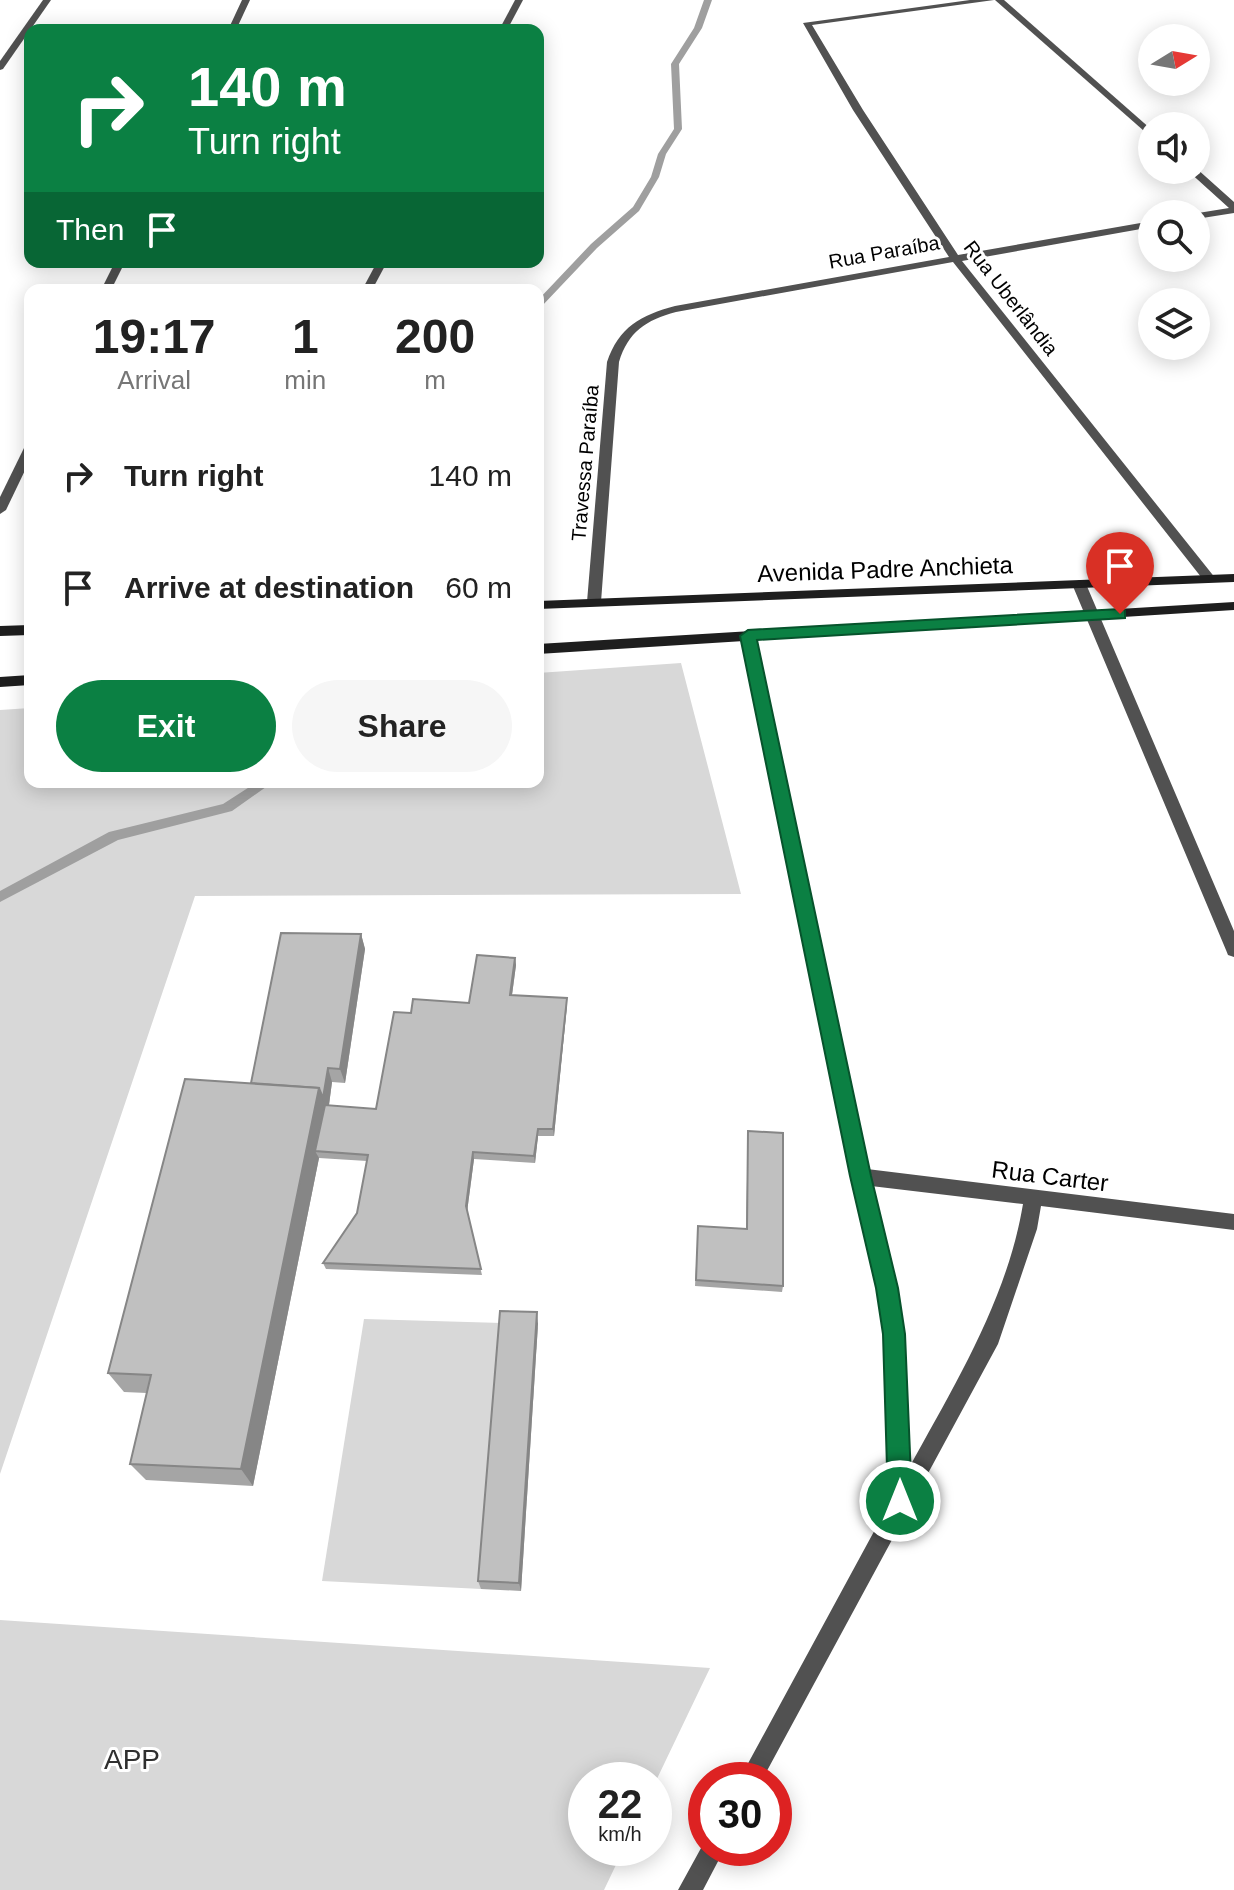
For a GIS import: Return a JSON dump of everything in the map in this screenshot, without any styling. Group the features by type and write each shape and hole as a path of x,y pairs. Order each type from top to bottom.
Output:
{"street":[{"path":"30,24 47,0"},
{"path":"235,24 246,0"},
{"path":"506,24 519,0"},
{"name":"Rua Uberlândia","path":"990,0 807,23 858,110 955,258 1210,579"},
{"path":"999,0 1138,123"},
{"path":"0,67 24,33"},
{"path":"1207,184 1234,209"},
{"path":"1210,213 1234,209"},
{"name":"Rua Paraíba","path":"626,330 646,319 677,309 1138,226"},
{"name":"Travessa Paraíba","path":"594,602 613,362 616,346 626,330"},
{"path":"0,510 24,460"},
{"name":"Avenida Padre Anchieta","path":"544,605 1234,578"},
{"path":"1079,584 1234,950"},
{"path":"544,649 1234,606"},
{"path":"0,631 24,630"},
{"path":"748,636 860,1176 877,1235 894,1334 900,1501"},
{"path":"0,682 24,680"},
{"name":"Rua Carter","path":"860,1176 1234,1222"},
{"path":"760,1762 991,1337 1028,1229 1033,1198"},
{"path":"690,1890 703,1866"}],"green space":[{"path":"681,663 741,894 195,896 0,1474 0,710 24,708 24,788 544,788 544,673"},
{"path":"364,1319 502,1323 481,1589 322,1581"},
{"name":"APP","path":"0,1620 710,1668 665,1762 568,1762 568,1866 615,1866 604,1890 0,1890"}],"building":[{"path":"281,933 361,934 340,1069 328,1068 323,1098 319,1088 251,1083"},
{"path":"477,955 515,958 510,995 567,998 553,1129 538,1129 534,1156 473,1152 466,1206 481,1269 323,1263 357,1213 368,1155 315,1151 325,1105 376,1109 394,1012 411,1013 413,999 469,1003"},
{"path":"185,1079 319,1088 241,1469 130,1464 151,1375 108,1373"},
{"path":"748,1131 783,1133 783,1286 696,1280 698,1226 747,1229"},
{"path":"500,1311 537,1312 519,1583 478,1581"}],"waterway":[{"path":"544,299 594,246 636,209 655,177 662,154 678,129 675,64 698,28 708,0"},
{"path":"0,897 114,836 227,808 258,788"}],"route":[{"path":"900,1501 894,1334 887,1288 877,1235 860,1176 748,636 1120,614"}]}
